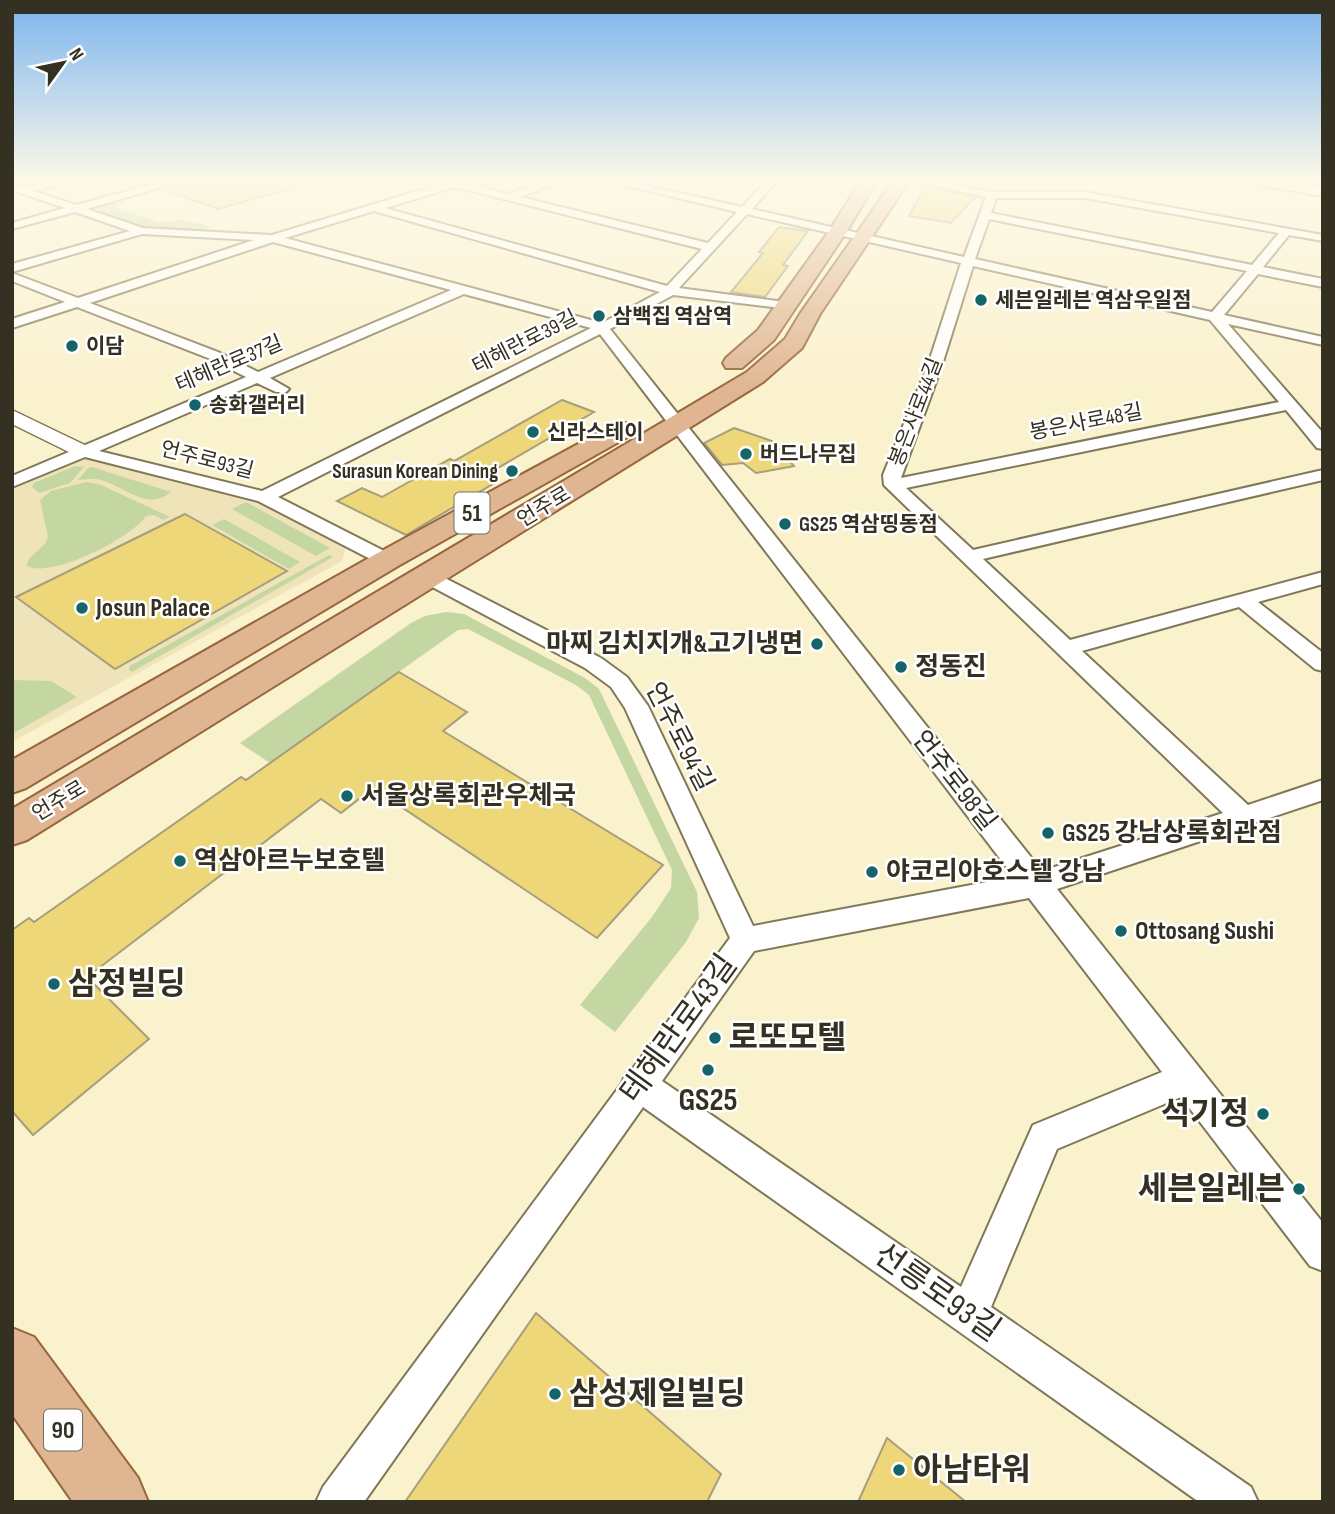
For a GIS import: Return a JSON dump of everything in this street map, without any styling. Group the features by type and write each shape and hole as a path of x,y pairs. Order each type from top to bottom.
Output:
{"main road":[{"name":"언주로","path":"12,829 428,577 672,416 766,335 785,306 836,251"},
{"name":"언주로","path":"12,778 387,560 755,377 794,343 842,251"},
{"name":"90","path":"12,1359 114,1502"}],"street":[{"path":"12,268 73,251"},
{"path":"12,324 235,251"},
{"path":"321,251 601,327"},
{"path":"526,251 670,291 785,306"},
{"name":"테헤란로39길","path":"264,497 670,291 709,251"},
{"path":"923,251 1323,341"},
{"name":"봉은사로44길","path":"971,251 935,365 892,475 893,485 1243,816"},
{"path":"1157,251 1323,283"},
{"path":"1215,317 1269,251"},
{"path":"12,277 213,355 281,389"},
{"name":"테헤란로37길","path":"12,482 465,289"},
{"path":"1215,317 1323,444"},
{"name":"언주로98길","path":"601,327 1323,1253"},
{"name":"봉은사로48길","path":"893,485 1288,405"},
{"name":"언주로93길","path":"12,416 84,452 264,497 387,560"},
{"path":"968,557 1323,475"},
{"name":"언주로94길","path":"428,577 593,663 619,682 636,706 745,940"},
{"path":"1066,648 1323,578"},
{"path":"1241,599 1323,664"},
{"name":"테헤란로43길","path":"338,1502 638,1084 745,940 1035,886 1323,790"},
{"path":"968,1315 1045,1136 1187,1078"},
{"name":"선릉로93길","path":"638,1084 1236,1502"}],"shaded area":[{"path":"93,459 181,484 254,497 346,546 342,561 12,742 12,489 78,460"}],"green space":[{"path":"75,466 84,467 70,483 39,493 32,487 34,483"},
{"path":"92,467 171,492 161,498 143,498 96,479 78,480"},
{"path":"86,482 99,484 170,517 163,520 154,515 146,516 125,535 71,562 53,567 27,566 30,558 48,537 40,500 51,491"},
{"path":"246,502 330,548 316,556 232,509"},
{"path":"224,519 300,562 289,569 212,525"},
{"path":"329,555 333,557 132,672 129,670 130,666"},
{"path":"446,612 464,614 585,678 599,689 697,892 699,918 686,942 615,1032 580,1005 652,917 671,888 672,870 589,695 576,685 468,629 458,630 270,763 240,743 411,623 425,616"},
{"path":"12,680 51,681 77,697 12,734"}],"building":[{"path":"794,251 783,265 788,266 765,297 731,292 763,253 759,252"},
{"path":"562,400 594,412 486,475 498,481 406,535 337,501 362,488 382,497 450,459 454,461"},
{"name":"버드나무집","path":"734,428 772,441 794,466 756,473 743,463 722,465 704,443"},
{"path":"185,514 287,571 115,669 16,597"},
{"path":"399,672 467,712 443,731 663,865 597,938 373,788 341,813 321,799 87,977 149,1039 33,1135 12,1111 12,930 29,918 34,922 241,777 246,780"},
{"name":"삼성제일빌딩","path":"536,1313 721,1474 707,1502 405,1502"},
{"name":"아남타워","path":"887,1438 966,1502 858,1502"}],"place":[{"name":"세븐일레븐 역삼우일점","path":"981,300"},
{"name":"삼백집 역삼역","path":"599,316"},
{"name":"이담","path":"72,346"},
{"name":"송화갤러리","path":"195,405"},
{"name":"신라스테이","path":"533,432"},
{"name":"버드나무집","path":"746,454"},
{"name":"Surasun Korean Dining","path":"512,471"},
{"name":"GS25 역삼띵동점","path":"785,524"},
{"name":"Josun Palace","path":"82,608"},
{"name":"마찌 김치지개&고기냉면","path":"817,644"},
{"name":"정동진","path":"901,667"},
{"name":"서울상록회관우체국","path":"347,796"},
{"name":"GS25 강남상록회관점","path":"1048,833"},
{"name":"역삼아르누보호텔","path":"180,861"},
{"name":"야코리아호스텔 강남","path":"872,872"},
{"name":"Ottosang Sushi","path":"1121,931"},
{"name":"삼정빌딩","path":"54,984"},
{"name":"로또모텔","path":"715,1038"},
{"name":"GS25","path":"708,1070"},
{"name":"석기정","path":"1263,1114"},
{"name":"세븐일레븐","path":"1299,1189"},
{"name":"삼성제일빌딩","path":"555,1394"},
{"name":"아남타워","path":"899,1470"}]}
